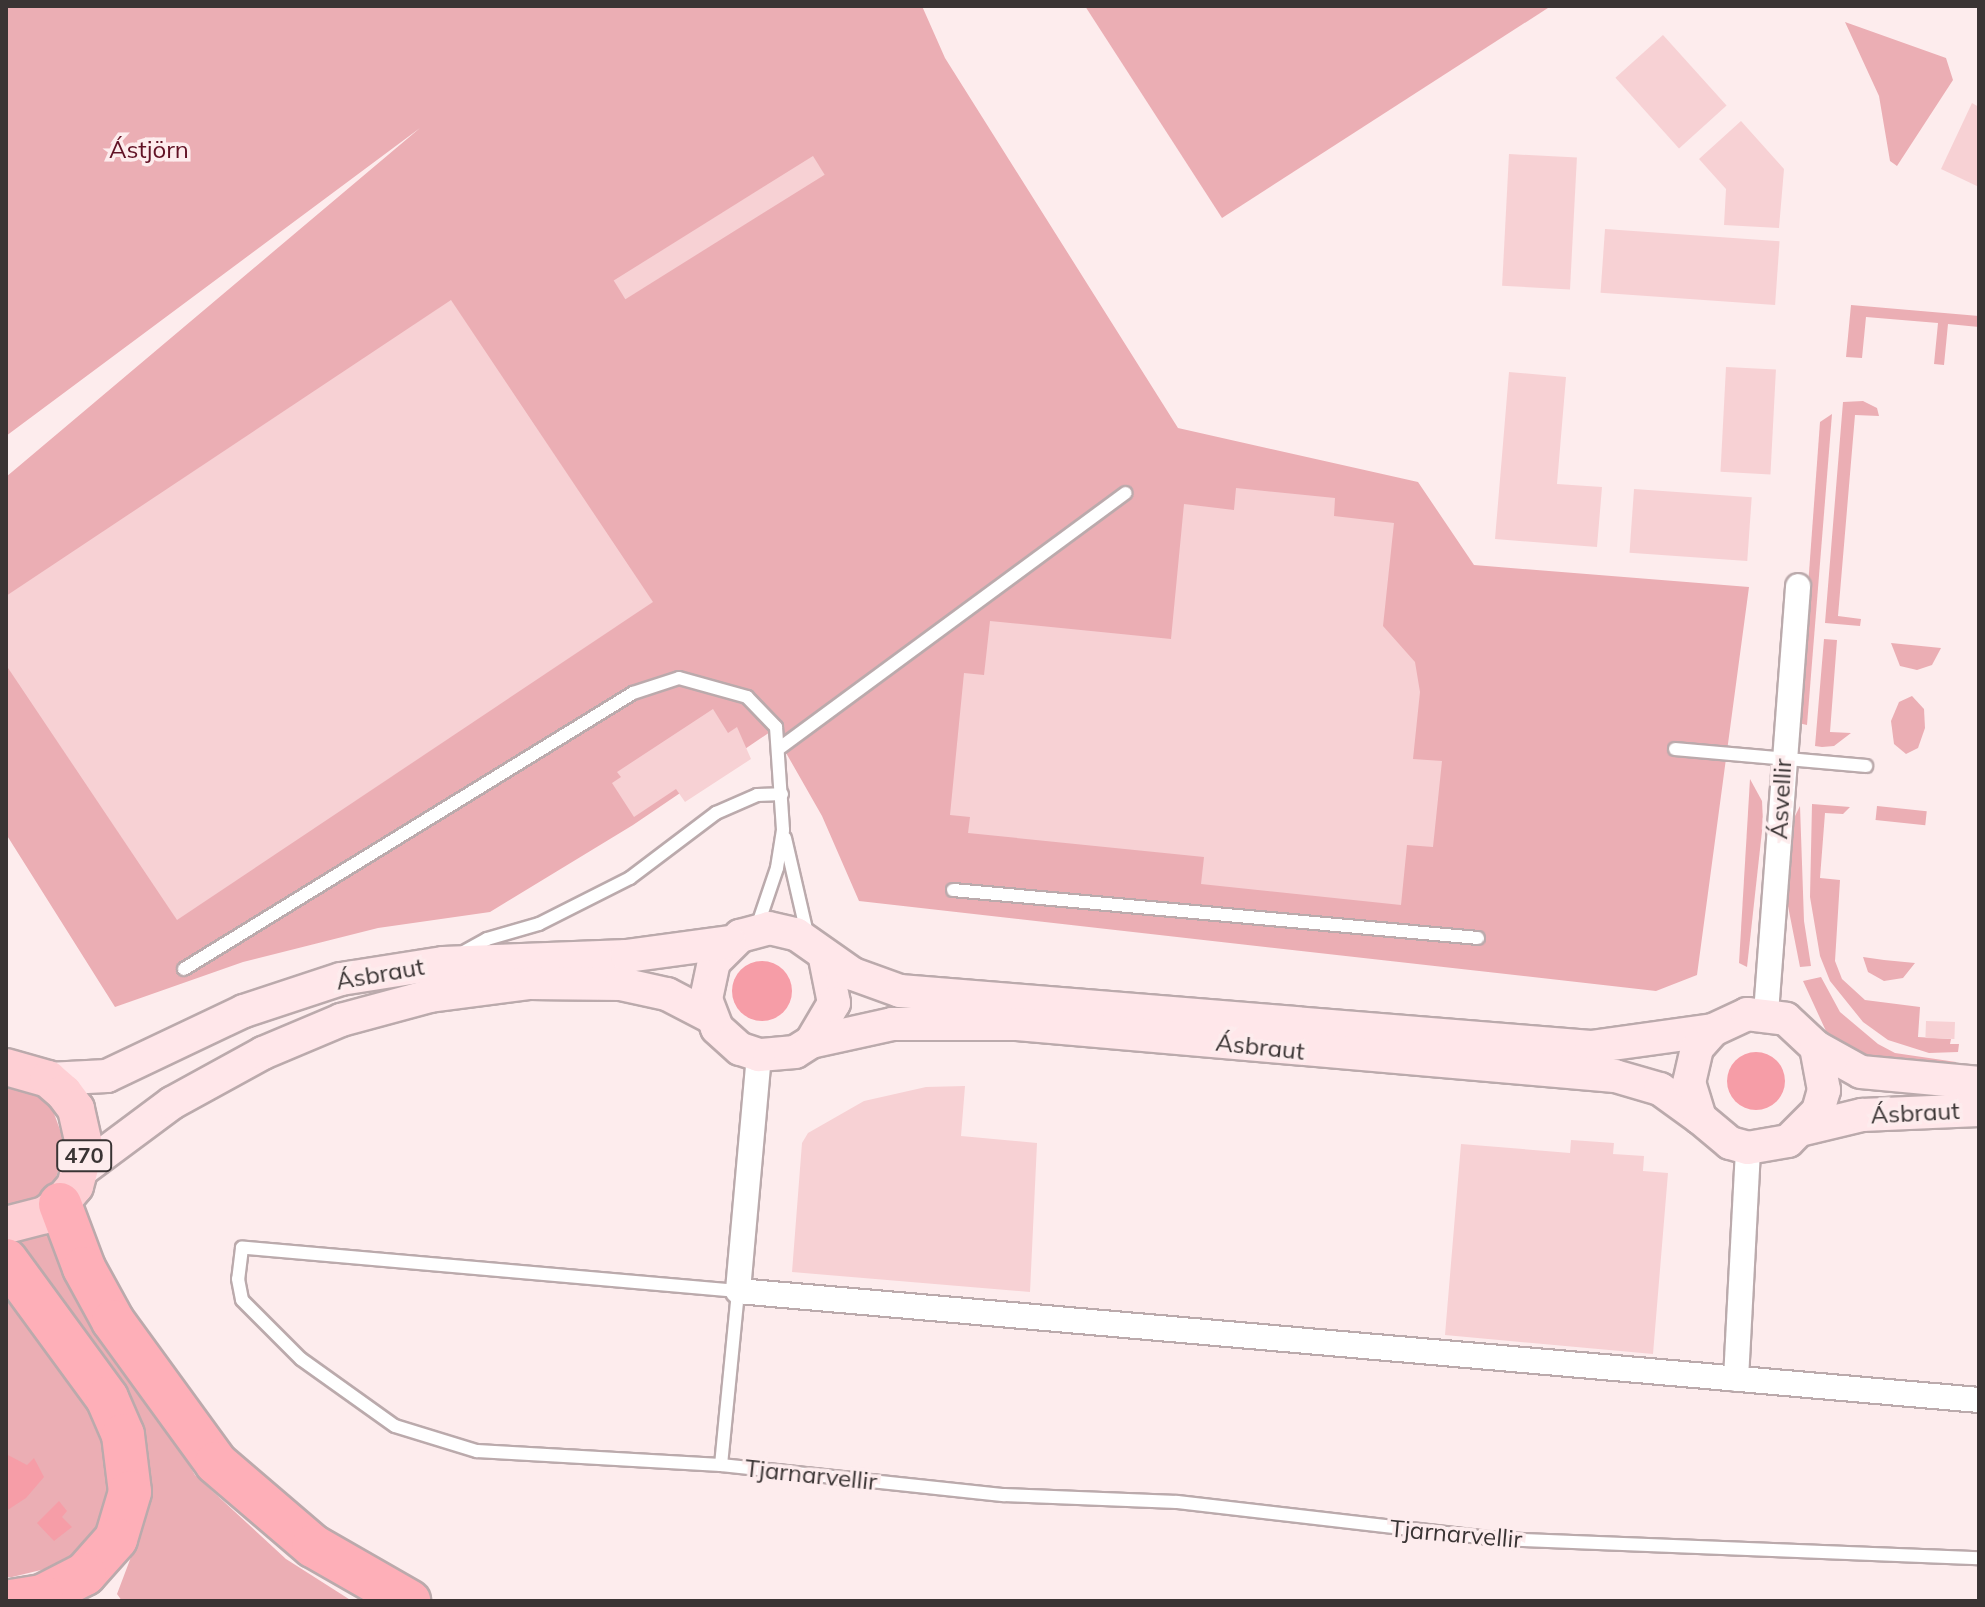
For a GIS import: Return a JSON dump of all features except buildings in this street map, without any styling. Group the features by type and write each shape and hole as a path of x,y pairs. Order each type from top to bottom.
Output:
{"highway":[{"path":"60,1204 84,1268 113,1321 216,1463 313,1546 409,1601"},
{"path":"6,1260 107,1398 123,1435 130,1492 116,1539 85,1574 42,1596 9,1601"}],"main road":[{"name":"470","path":"6,1225 45,1215 60,1204 82,1170 83,1129 70,1101 21,1066"}],"street":[{"name":"Ásvellir","path":"1766,1013 1782,759 1798,586"},
{"path":"783,929 816,949 834,1003 811,1042 777,1056 759,1055 724,1037 711,1017 707,981 714,962 743,936 783,929"},
{"name":"Ásbraut","path":"21,1066 107,1076 244,1011 341,979 443,963 627,956 743,936"},
{"name":"Ásbraut","path":"816,949 853,974 900,991 1591,1047 1713,1030"},
{"name":"Ásbraut","path":"82,1170 172,1103 263,1053 341,1020 430,996 530,983 621,984 667,994 711,1017"},
{"path":"1766,1013 1803,1031 1816,1047 1824,1090 1804,1129 1769,1148 1748,1148 1721,1138 1700,1118 1691,1095 1690,1071 1697,1048 1713,1030 1738,1016 1766,1013"},
{"name":"Ásbraut","path":"811,1042 892,1024 1017,1024 1615,1076 1660,1089 1700,1118"},
{"name":"Ásbraut","path":"1816,1047 1861,1072 1979,1083"},
{"path":"738,1291 759,1055"},
{"name":"Ásbraut","path":"1804,1129 1862,1115 1979,1110"},
{"path":"1736,1379 1748,1148"},
{"name":"Tjarnarvellir","path":"738,1291 1979,1400"}],"lane":[{"path":"781,747 1125,493"},
{"path":"184,969 645,688 679,678 747,697 776,727 781,747 783,830 777,868 743,936"},
{"path":"1675,749 1866,766"},
{"path":"443,963 487,939 539,924 630,878 716,813 757,795 782,794"},
{"path":"783,830 816,949"},
{"path":"953,890 1478,938"},
{"name":"Tjarnarvellir","path":"738,1291 242,1248 238,1279 242,1300 253,1317 324,1376 395,1426 446,1443 510,1456 721,1465 975,1493 1177,1502 1498,1539 1979,1558"},
{"path":"721,1465 738,1291"}],"green space":[{"name":"Ástjörn","path":"6,6 922,6 945,58 1178,428 1418,482 1474,565 1749,587 1697,975 1656,991 859,901 822,816 773,730 633,825 490,912 378,928 243,962 115,1007 6,834 6,477 420,128 6,436"},
{"path":"1085,6 1551,6 1222,218"},
{"path":"1845,22 1946,58 1953,80 1897,166 1890,161 1879,96"},
{"path":"1851,305 1979,316 1979,327 1948,324 1944,365 1934,364 1938,323 1866,317 1862,358 1846,357"},
{"path":"1863,401 1877,408 1879,416 1855,415 1838,616 1861,619 1860,626 1825,623 1843,402"},
{"path":"1832,414 1807,725 1798,723 1820,422"},
{"path":"1824,639 1837,640 1830,732 1851,733 1834,746 1822,747 1815,746"},
{"path":"1891,643 1941,648 1932,665 1917,670 1900,666"},
{"path":"1912,696 1924,709 1925,728 1918,748 1906,754 1894,744 1891,721 1899,702"},
{"path":"1750,779 1762,801 1763,822 1747,967 1739,963"},
{"path":"1812,804 1850,807 1843,814 1825,813 1820,878 1840,880 1835,961 1842,979 1865,1000 1920,1007 1918,1037 1951,1039 1950,1044 1959,1044 1958,1052 1929,1053 1888,1040 1863,1022 1830,981 1820,956 1810,897"},
{"path":"1800,806 1804,921 1811,966 1800,967 1787,901 1791,824"},
{"path":"1877,806 1927,811 1925,825 1876,820"},
{"path":"1863,957 1915,963 1903,978 1884,981 1868,972"},
{"path":"1821,977 1840,1012 1878,1044 1895,1053 1956,1062 1955,1073 1884,1068 1831,1042 1803,981"},
{"path":"6,1086 36,1094 52,1108 66,1146 54,1184 40,1198 6,1209"},
{"path":"48,1230 195,1475 286,1559 352,1601 122,1601 117,1594 145,1520 145,1491 12,1243"},
{"path":"6,1286 103,1427 112,1465 107,1504 92,1536 70,1563 12,1577 6,1577"}],"shaded area":[{"path":"762,961 774,963 783,970 790,979 790,1003 783,1012 774,1019 762,1021 750,1019 741,1012 734,1003 732,991 734,979 741,970 750,963"},
{"path":"1756,1052 1767,1054 1776,1061 1783,1070 1783,1092 1776,1101 1767,1108 1756,1110 1745,1108 1736,1101 1729,1092 1727,1081 1729,1070 1736,1061 1745,1054"},
{"path":"6,1454 27,1465 34,1458 44,1477 26,1498 6,1511"},
{"path":"59,1501 67,1511 62,1517 72,1527 54,1541 37,1523"}]}
